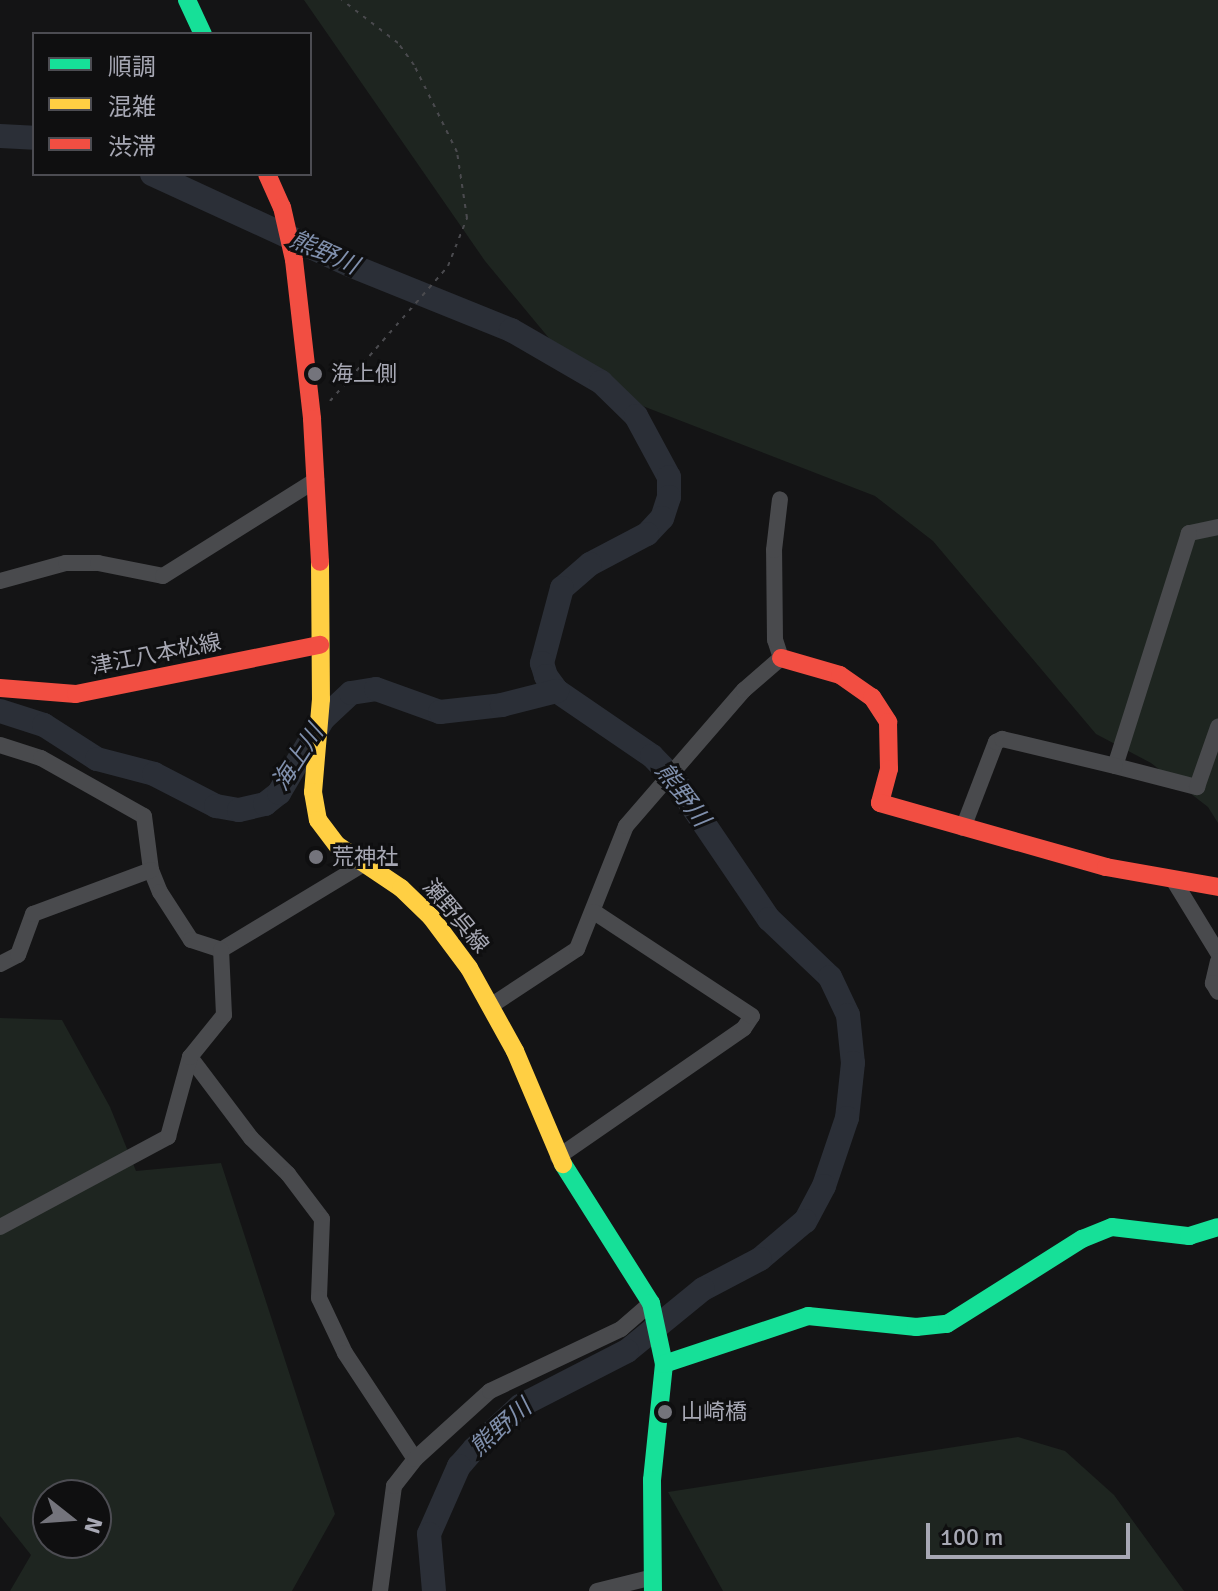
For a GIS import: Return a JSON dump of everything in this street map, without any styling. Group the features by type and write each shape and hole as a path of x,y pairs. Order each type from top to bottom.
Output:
{"main road":[{"path":"187,0 202,32"},
{"name":"瀬野呉線","path":"268,176 282,207 294,260 312,419 321,699 313,792 318,820 337,845 362,865 401,888 431,917 492,1005 558,1157 653,1308 664,1364 651,1585"},
{"name":"津江八本松線","path":"0,688 76,694 320,645"},
{"path":"781,658 840,675 872,697 888,722 889,769 880,803 963,828 1174,881 1218,887"},
{"path":"664,1364 808,1316 916,1327 947,1324 1082,1239 1112,1227 1189,1236 1218,1227"}],"street":[{"path":"0,581 66,563 98,563 163,576 316,480"},
{"path":"492,1005 577,949 626,826 744,690 781,658 775,640 774,550 780,499"},
{"path":"1115,766 1189,533 1218,527"},
{"path":"963,828 996,742 1002,739 1197,787 1218,727"},
{"path":"0,745 41,758 144,816 151,870 191,940 221,950 362,865"},
{"path":"0,964 18,955 33,914 151,870"},
{"path":"1174,881 1218,953"},
{"path":"558,1157 744,1028 752,1016 594,912"},
{"path":"0,1227 168,1137 190,1057 224,1015 221,950"},
{"path":"1218,961 1213,983 1218,992"},
{"path":"190,1057 251,1138 288,1174 322,1219 319,1298 345,1353 415,1459"},
{"path":"380,1591 394,1486 415,1459 490,1391 621,1329 653,1308"},
{"path":"597,1591 651,1585"}],"path":[{"path":"312,419 448,266 467,218 457,152 398,43 342,0"}],"shaded area":[{"path":"304,0 1218,0 1218,823 1208,807 1151,763 1096,734 933,541 875,496 622,398 553,343 485,261"},
{"path":"0,1018 62,1020 110,1107 136,1171 221,1163 335,1514 292,1591 10,1591 31,1555 0,1516"},
{"path":"1018,1437 1065,1451 1114,1495 1184,1591 723,1591 668,1492"}],"waterway":[{"name":"熊野川","path":"0,136 32,138"},
{"name":"熊野川","path":"156,176 350,265 511,330 601,382 636,416 669,477 669,497 662,518 647,534 590,564 562,588 542,663 546,676 557,691 652,756 673,778 769,919 830,977 848,1015 853,1063 847,1118 824,1186 805,1221 760,1259 703,1289 627,1351 520,1406 474,1449 459,1466 429,1534 434,1591"},
{"name":"海上川","path":"0,711 44,725 97,759 154,774 216,806 239,810 265,804 279,793 323,719 351,693 376,689 440,712 502,705 557,691"}],"traffic: fast":[{"path":"187,0 202,32"},
{"path":"563,1164 651,1303 664,1364 652,1480 653,1591"},
{"path":"664,1364 808,1316 916,1327 947,1324 1082,1239 1112,1227 1189,1236 1218,1227"}],"traffic: slow":[{"path":"320,562 321,699 313,792 318,820 337,845 401,888 431,917 469,968 515,1051 563,1164"}],"traffic: jam":[{"path":"268,176 282,207 294,260 312,419 320,562"},
{"path":"0,688 76,694 320,645"},
{"path":"781,658 840,675 872,697 888,722 889,769 880,803 1106,867 1218,887"}],"place":[{"name":"海上側","path":"315,374"},
{"name":"荒神社","path":"316,857"},
{"name":"山崎橋","path":"665,1412"}]}
